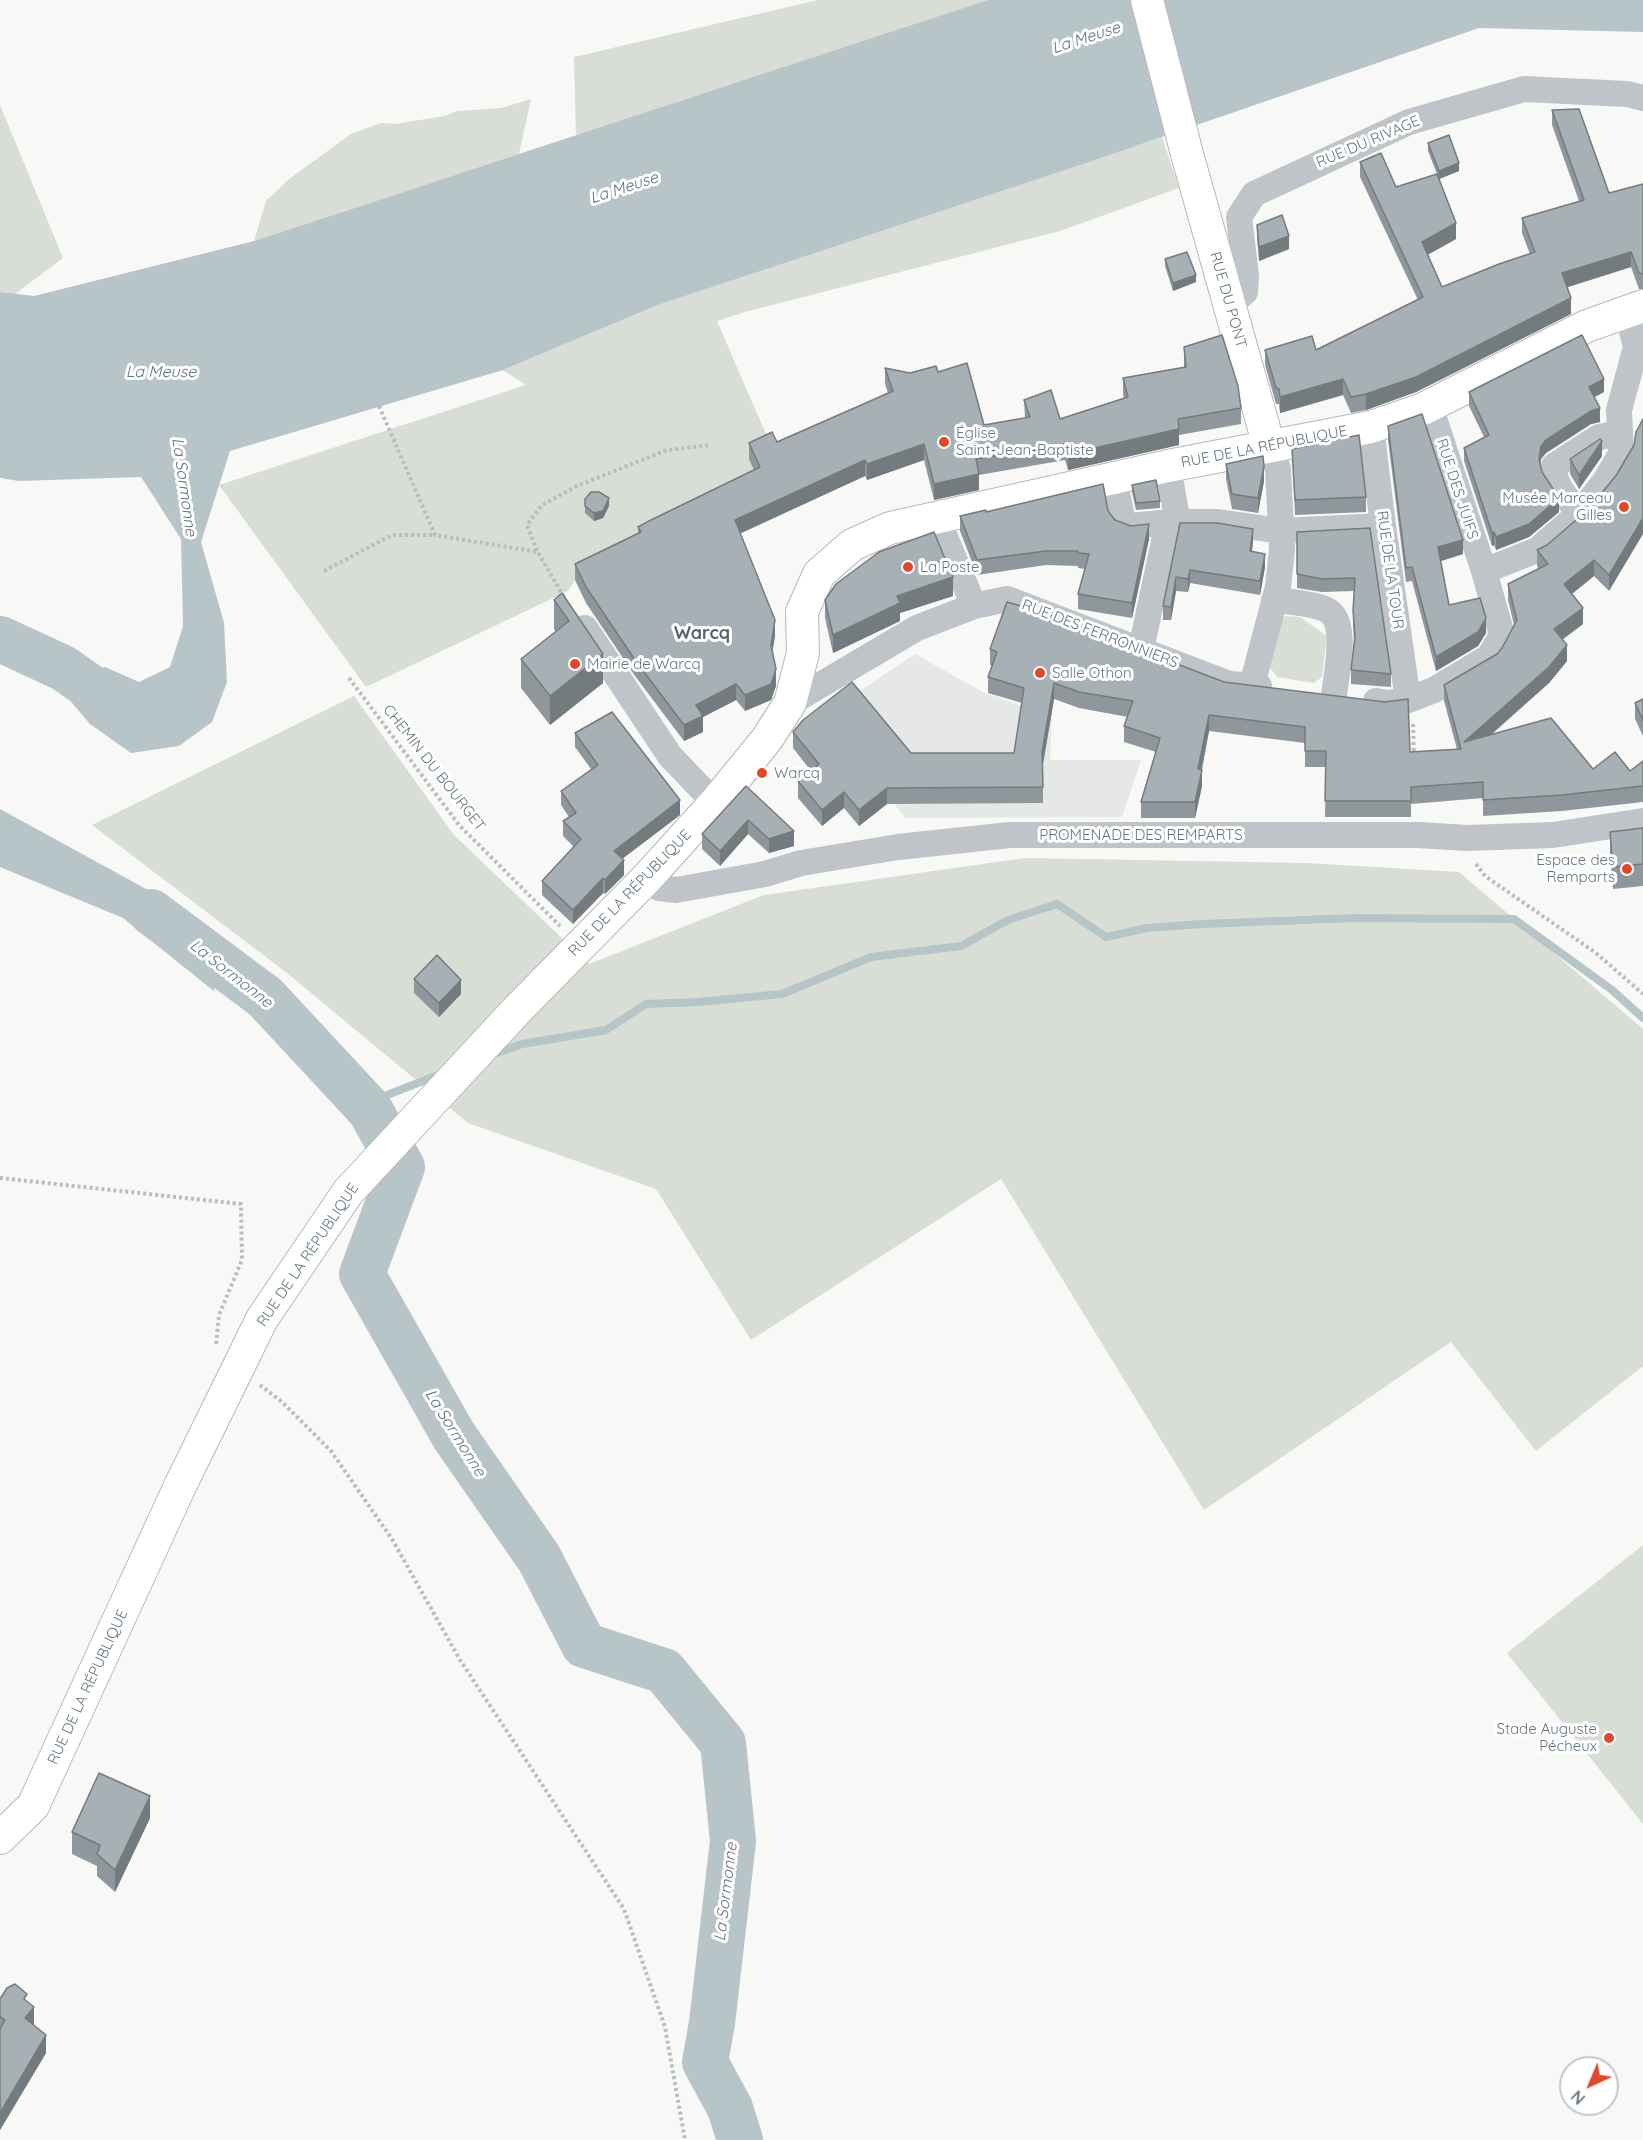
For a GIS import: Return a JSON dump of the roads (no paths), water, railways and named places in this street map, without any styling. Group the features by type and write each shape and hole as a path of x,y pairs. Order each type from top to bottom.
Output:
{"main road":[{"name":"RUE DU PONT","path":"1147,0 1186,154 1269,446"},
{"name":"RUE DE LA RÉPUBLIQUE","path":"0,1838 33,1806 180,1486 262,1319 348,1192 517,1010 645,879 715,803 767,739 790,703 803,653 802,612 819,574 852,545 890,528 1168,466 1371,427 1431,406 1575,332 1635,309"}],"street":[{"name":"RUE DU RIVAGE","path":"1229,305 1245,292 1246,276 1239,216 1254,194 1261,190 1409,122 1524,89 1627,94 1643,98"},
{"path":"1484,572 1537,550 1580,513 1605,481 1621,454 1619,410 1636,347 1635,309"},
{"name":"RUE DES JUIFS","path":"1401,701 1434,690 1489,657 1502,635 1431,406"},
{"name":"RUE DE LA TOUR","path":"1371,427 1401,701"},
{"path":"1580,513 1568,500 1553,474 1554,466 1599,437 1620,433"},
{"path":"1252,685 1274,600 1282,549 1278,469 1269,446"},
{"path":"1139,649 1143,640 1166,532 1176,512 1168,466"},
{"path":"1114,478 1123,522 1130,526 1171,522 1218,522 1281,531 1383,526"},
{"path":"937,518 974,606"},
{"name":"RUE DES FERRONNIERS","path":"790,703 917,628 974,606 1007,599 1229,684 1401,701"},
{"path":"1274,600 1326,609 1336,616 1340,629 1311,693"},
{"path":"567,602 670,756 715,803"},
{"name":"PROMENADE DES REMPARTS","path":"645,879 659,888 676,890 765,874 801,863 898,847 1010,835 1417,834 1458,838 1553,835 1643,821"}],"water":[{"name":"La Meuse","path":"988,0 1643,0 1643,32 1479,28 1086,163 658,305 503,370 230,451 201,542 224,623 227,682 212,722 179,746 131,753 90,724 57,685 105,667 139,682 170,667 183,626 181,539 141,477 19,481 0,478 0,292 34,296 254,241"},
{"path":"0,809 190,913 215,992 123,918 0,867"}],"waterway":[{"name":"La Sormonne","path":"0,639 63,668 106,698 131,710"},
{"path":"492,1055 522,1044 606,1030 646,1004 699,1002 782,994 871,957 961,946 1008,920 1057,904 1106,937 1147,928 1202,924 1355,918 1514,919 1612,990 1643,1018"},
{"name":"La Sormonne","path":"151,912 265,997 370,1110 402,1167 362,1274 454,1436 539,1558 584,1645 664,1671 723,1743 733,1841 712,2023 705,2062 730,2108 740,2140"},
{"path":"364,1104 441,1074"}],"place":[{"name":"Église Saint-Jean-Baptiste","path":"944,442"},
{"name":"Musée Marceau Gilles","path":"1624,507"},
{"name":"La Poste","path":"908,567"},
{"name":"Mairie de Warcq","path":"575,664"},
{"name":"Salle Othon","path":"1040,673"},
{"name":"Warcq","path":"762,773"},
{"name":"Espace des Remparts","path":"1627,869"},
{"name":"Stade Auguste Pécheux","path":"1609,1738"}],"district":[{"name":"Warcq","path":"702,634"}]}
